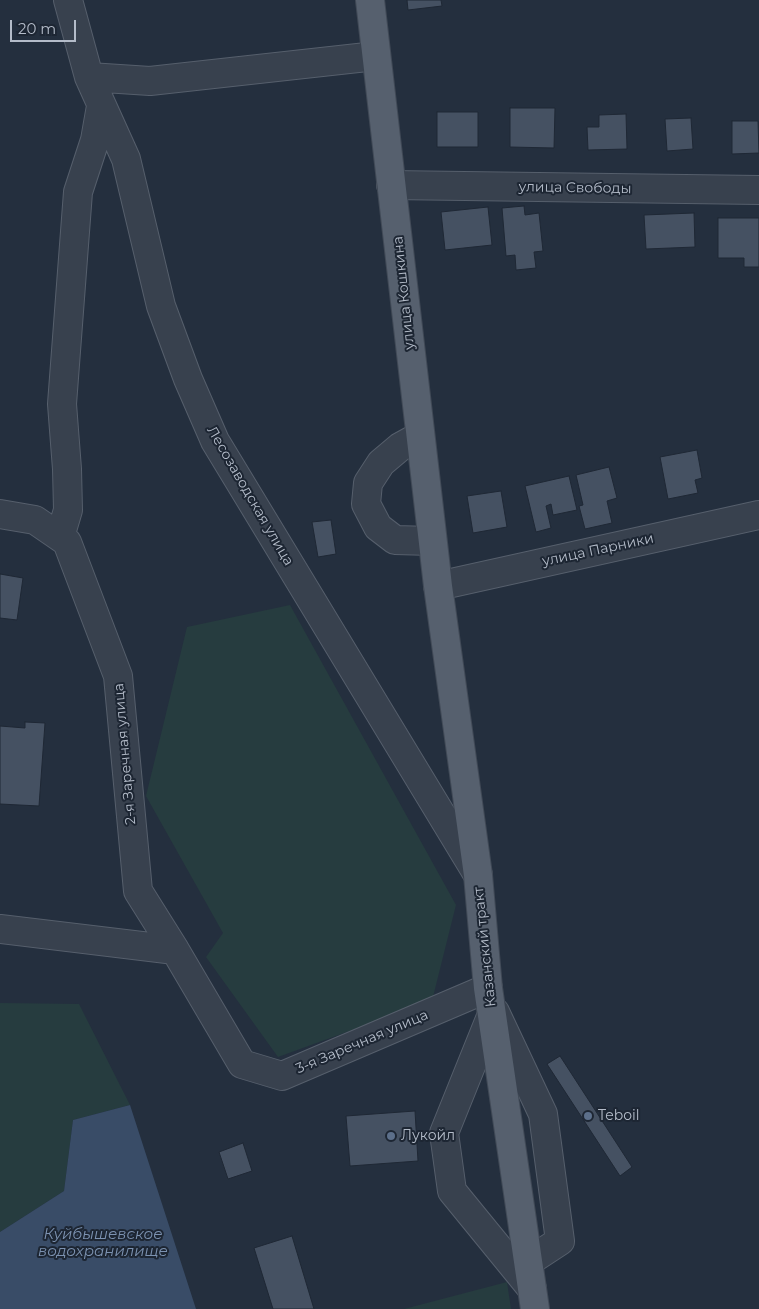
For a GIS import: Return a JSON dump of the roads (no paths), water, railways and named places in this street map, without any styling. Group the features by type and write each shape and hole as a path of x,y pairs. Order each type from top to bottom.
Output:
{"main road":[{"name":"улица Кошкина","path":"370,0 438,586"},
{"name":"Казанский тракт","path":"438,586 478,875 490,1002 533,1299"}],"street":[{"name":"Лесозаводская улица","path":"68,0 89,77 126,159 161,306 188,379 215,441 478,875"},
{"path":"89,77 150,81 376,56"},
{"path":"60,537 68,510 62,404 78,192 95,140 101,106"},
{"name":"улица Свободы","path":"392,185 759,190"},
{"path":"420,436 400,447 381,464 368,483 366,504 378,527 396,540 432,541"},
{"name":"2-я Заречная улица","path":"0,514 35,520 67,542 118,676 138,891 175,950"},
{"name":"улица Парники","path":"438,586 759,514"},
{"path":"0,929 175,950"},
{"name":"3-я Заречная улица","path":"175,950 242,1064 282,1076 490,1002"},
{"path":"490,1002 542,1114 560,1241 528,1262"},
{"path":"490,1002 444,1132 452,1191 533,1299"}],"water":[{"name":"Куйбышевское водохранилище","path":"130,1105 196,1309 0,1309 0,1232 64,1191 73,1120"}],"place":[{"name":"Teboil","path":"588,1116"},
{"name":"Лукойл","path":"391,1136"}]}
